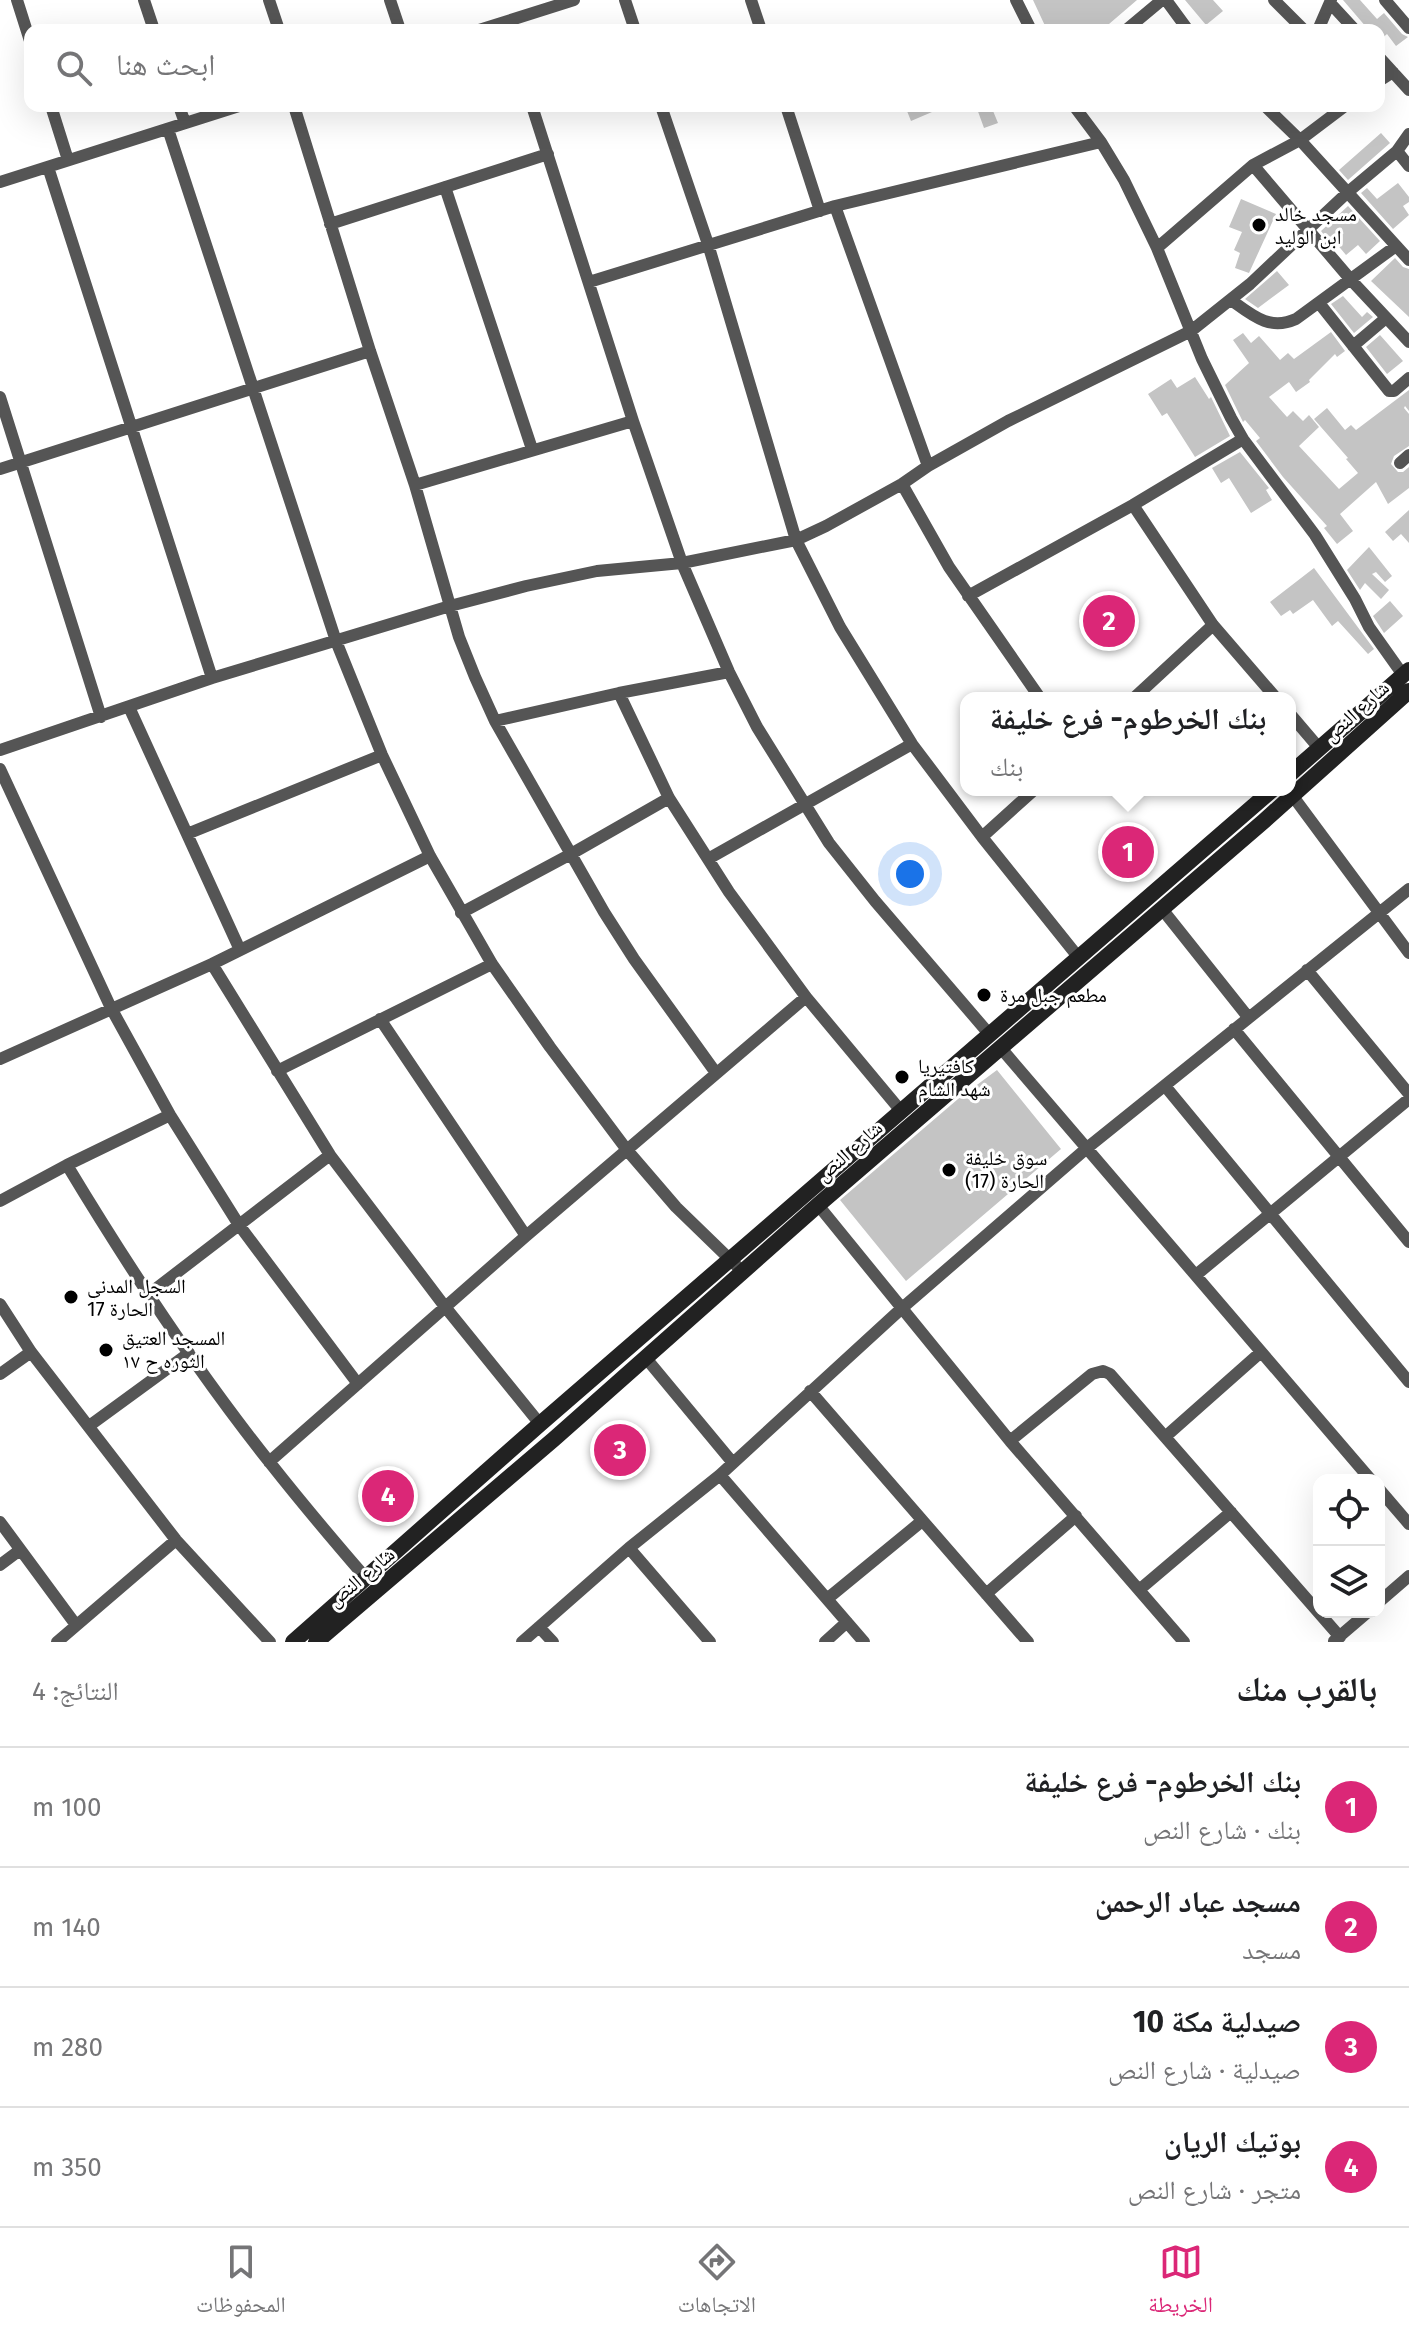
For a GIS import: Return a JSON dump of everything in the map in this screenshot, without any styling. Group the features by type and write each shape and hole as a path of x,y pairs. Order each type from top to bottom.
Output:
{"main road":[{"name":"شارع النص","path":"1296,769 1407,679"},
{"name":"شارع النص","path":"1296,791 1407,679"},
{"name":"شارع النص","path":"293,1642 540,1424 736,1266 818,1205 995,1041 1079,958 1265,796"},
{"name":"شارع النص","path":"316,1642 645,1357 736,1266 901,1111 1162,909 1291,796"},
{"path":"1252,807 1264,821"}],"street":[{"path":"17,0 25,24"},
{"path":"144,0 152,24"},
{"path":"269,0 277,24"},
{"path":"390,0 398,24"},
{"path":"527,0 531,14"},
{"path":"511,24 574,0"},
{"path":"625,0 633,24"},
{"path":"751,0 759,24"},
{"path":"1016,0 1028,24"},
{"path":"1134,24 1164,0 1183,24"},
{"path":"1274,0 1298,24"},
{"path":"1385,0 1409,28"},
{"path":"1321,24 1331,1 1350,24"},
{"path":"1385,63 1409,90"},
{"path":"1385,77 1393,72"},
{"path":"53,112 68,160"},
{"path":"181,112 185,123"},
{"path":"0,182 220,112"},
{"path":"296,112 470,664 495,721 634,959 716,1073"},
{"path":"534,112 682,563 729,672 757,727 805,806 829,843 875,901 1366,1474"},
{"path":"663,112 708,244 796,540 840,627 912,744 1079,958"},
{"path":"788,112 820,211"},
{"path":"1078,112 1120,172 1157,248 1216,390 1243,439 1315,535 1369,627 1407,679"},
{"path":"1271,112 1409,260"},
{"path":"1157,248 1253,165 1300,140 1337,112"},
{"path":"168,129 336,641 382,755 430,856 492,964 550,1047 627,1150 676,1207 736,1266"},
{"path":"0,750 212,678 450,606 554,579 597,571 682,563 796,540 902,484 1008,421 1191,331 1231,300 1397,151 1409,134"},
{"path":"589,282 835,206 1101,142"},
{"path":"1397,151 1409,166"},
{"path":"330,224 548,154"},
{"path":"1253,165 1351,280 1409,342"},
{"path":"48,167 212,678"},
{"path":"445,187 532,449"},
{"path":"835,206 928,466"},
{"path":"1231,300 1260,321 1276,324 1296,319 1396,246"},
{"path":"1319,303 1389,391 1394,391 1409,378"},
{"path":"1353,346 1386,318"},
{"path":"0,469 370,351"},
{"path":"0,397 101,717"},
{"path":"415,485 633,421"},
{"path":"968,596 1133,505 1243,439"},
{"path":"902,484 949,567 1036,692"},
{"path":"1133,505 1213,625 1271,692"},
{"path":"1140,692 1213,625"},
{"path":"495,721 729,672"},
{"path":"619,693 669,798 735,900 806,997 901,1111"},
{"path":"129,707 240,950"},
{"path":"1296,721 1319,748"},
{"path":"708,859 912,744"},
{"path":"187,834 382,755"},
{"path":"0,769 111,1008 170,1115 239,1225 358,1384"},
{"path":"982,837 1027,796"},
{"path":"1293,796 1409,953"},
{"path":"461,913 669,798"},
{"path":"0,1059 212,964 430,856"},
{"path":"522,1642 629,1548 720,1475 901,1309 1087,1148 1409,889"},
{"path":"1162,909 1248,1017"},
{"path":"212,964 330,1155 446,1308 540,1424"},
{"path":"277,1071 492,964"},
{"path":"1196,1275 1409,1096 1307,970"},
{"path":"269,1462 526,1236 806,997"},
{"path":"380,1019 526,1236"},
{"path":"1234,1029 1409,1242"},
{"path":"1165,1086 1409,1382"},
{"path":"0,1201 170,1115"},
{"path":"149,1294 330,1155"},
{"path":"67,1165 189,1353 269,1462 365,1577"},
{"path":"818,1205 1010,1441 1184,1642"},
{"path":"0,1304 31,1352 176,1540 270,1642"},
{"path":"0,1374 31,1352"},
{"path":"1165,1437 1261,1352"},
{"path":"89,1426 189,1353"},
{"path":"645,1357 733,1463"},
{"path":"1010,1441 1092,1374 1103,1371 1116,1379 1336,1639 1361,1618"},
{"path":"810,1391 1028,1642"},
{"path":"720,1475 864,1642"},
{"path":"1385,1495 1406,1515"},
{"path":"1139,1590 1231,1512"},
{"path":"986,1594 1076,1516"},
{"path":"827,1599 922,1521"},
{"path":"0,1522 76,1625"},
{"path":"57,1642 176,1540"},
{"path":"629,1548 710,1642"},
{"path":"0,1565 20,1550"},
{"path":"1385,1597 1409,1576"},
{"path":"825,1642 847,1622"},
{"path":"539,1627 553,1642"}],"building":[{"path":"1033,0 1137,0 1109,24 1044,24"},
{"path":"1185,0 1213,0 1223,11 1205,24"},
{"path":"1343,0 1360,0 1377,19 1384,13 1408,37 1396,46 1387,34 1385,36 1385,24 1364,24"},
{"path":"907,112 932,112 911,121"},
{"path":"978,112 993,112 998,123 984,128"},
{"path":"1381,133 1390,143 1348,180 1339,170"},
{"path":"1398,183 1409,197 1409,202 1403,206 1409,215 1393,229 1361,193 1367,188 1377,199"},
{"path":"1241,199 1276,214 1249,273 1235,268 1240,253 1234,250 1242,232 1229,227"},
{"path":"1348,206 1380,241 1366,254 1358,245 1346,255 1331,237 1328,240 1321,231"},
{"path":"1395,258 1409,269 1409,317 1371,281"},
{"path":"1277,271 1289,285 1258,308 1245,299"},
{"path":"1343,296 1362,317 1367,312 1373,317 1354,333 1331,304"},
{"path":"1331,332 1345,351 1337,357 1335,354 1310,382 1296,392 1289,382 1269,397 1287,417 1293,411 1303,421 1309,415 1319,427 1299,446 1339,489 1358,473 1314,419 1327,408 1345,430 1351,425 1356,430 1409,390 1409,411 1404,408 1409,414 1409,446 1394,456 1391,464 1398,472 1409,467 1409,488 1388,504 1376,482 1340,514 1353,531 1337,544 1324,528 1327,526 1256,441 1260,438 1245,420 1243,422 1225,385 1249,363 1233,340 1243,333 1251,343 1259,336 1280,360 1288,353 1294,359"},
{"path":"1380,335 1403,361 1387,374 1366,347"},
{"path":"1195,377 1209,399 1211,397 1230,436 1195,457 1167,413 1162,416 1148,394 1171,379 1177,388"},
{"path":"1240,452 1269,488 1266,490 1272,500 1251,513 1229,478 1221,483 1212,468"},
{"path":"1409,510 1409,543 1401,534 1393,541 1385,532"},
{"path":"1369,547 1392,576 1385,582 1376,572 1372,574 1389,590 1381,599 1365,583 1360,590 1347,570"},
{"path":"1314,568 1374,649 1368,654 1338,621 1332,626 1313,600 1293,614 1290,610 1281,616 1270,602"},
{"path":"1390,601 1403,616 1384,633 1373,616"},
{"name":"سوق خليفة الحارة (17)","path":"997,1070 1061,1149 906,1281 840,1200 958,1099"}],"place":[{"name":"مسجد خالد ابن الوليد","path":"1259,225"},
{"name":"مسجد عباد الرحمن","path":"1109,621"},
{"name":"بنك الخرطوم- فرع خليفة","path":"1128,852"},
{"name":"مطعم جبل مرة","path":"984,995"},
{"name":"كافتيريا شهد الشام","path":"902,1077"},
{"name":"سوق خليفة الحارة (17)","path":"949,1170"},
{"name":"السجل المدني الحارة 17","path":"71,1297"},
{"name":"المسجد العتيق الثوره ح ١٧","path":"106,1350"},
{"name":"صيدلية مكة 10","path":"620,1450"},
{"name":"بوتيك الريان","path":"388,1496"}]}
